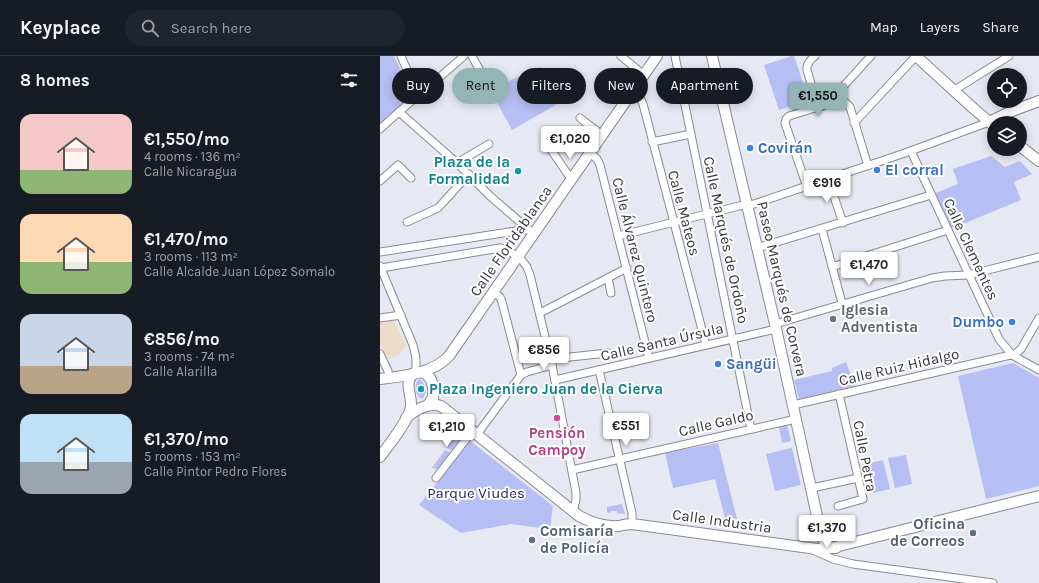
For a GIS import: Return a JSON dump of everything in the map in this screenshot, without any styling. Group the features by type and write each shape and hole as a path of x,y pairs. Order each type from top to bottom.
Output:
{"main road":[{"name":"Calle Floridablanca","path":"648,68 656,56"},
{"name":"Paseo Marqués de Corvera","path":"712,56 823,540 830,548 836,548"},
{"path":"916,56 987,121"},
{"path":"1004,116 1012,111 1039,101"},
{"name":"Calle Floridablanca","path":"385,378 417,372 435,366 447,358 518,257 531,232 590,153 623,104"},
{"path":"1027,152 1039,161"},
{"path":"380,457 406,418 411,407 408,383 410,376 417,372 429,375 432,381 433,398 425,406 416,410 406,418"},
{"path":"385,378 401,378 406,380 408,383"},
{"path":"410,399 414,405 425,406"},
{"name":"Calle Industria","path":"425,406 435,404 441,406 584,519 616,526 632,524 822,550 836,548 1039,496"},
{"name":"Paseo Marqués de Corvera","path":"808,548 815,546 819,541 820,528"}],"street":[{"path":"401,56 406,68"},
{"path":"444,74 464,56"},
{"path":"472,56 479,68"},
{"path":"621,56 636,68"},
{"name":"Calle Marqués de Ordoño","path":"675,56 751,429"},
{"path":"815,56 810,60 806,67 816,97 822,106"},
{"path":"838,100 839,90 871,56"},
{"path":"854,123 916,56"},
{"path":"953,91 1009,56"},
{"path":"807,187 785,121 789,116 838,100 845,102 849,105 868,166"},
{"path":"380,130 407,104"},
{"name":"Calle Mateos","path":"643,104 706,345"},
{"path":"398,112 457,163 531,232"},
{"path":"580,118 602,135"},
{"path":"618,236 754,204 987,125"},
{"path":"652,142 691,134"},
{"path":"457,163 489,144"},
{"path":"552,151 571,179"},
{"name":"Calle Clementes","path":"911,151 999,340 1012,355"},
{"name":"Calle Álvarez Quintero","path":"590,153 597,158 600,165 649,358"},
{"path":"380,181 398,165 411,178"},
{"path":"407,222 438,208 469,174"},
{"path":"828,179 843,223"},
{"path":"757,248 931,195"},
{"path":"822,229 842,303"},
{"path":"380,252 522,230 531,232"},
{"path":"832,267 948,230"},
{"path":"488,235 490,249"},
{"path":"417,372 414,346 380,267 490,249 506,249 518,257 524,263 528,271 540,313 555,380 576,498 573,511"},
{"name":"Calle Santa Úrsula","path":"555,380 733,339 775,327 842,303 932,278 968,275 1039,256"},
{"path":"540,313 627,268"},
{"path":"608,278 611,293"},
{"path":"493,292 500,297 502,302 521,375"},
{"path":"380,318 401,315"},
{"path":"1012,355 1018,353 1021,349 1039,318"},
{"path":"436,478 521,375 551,362 608,353"},
{"path":"380,354 388,371 385,378"},
{"path":"1012,355 1039,370"},
{"name":"Calle Ruiz Hidalgo","path":"793,405 1012,355"},
{"path":"599,370 618,459 632,514 632,524"},
{"name":"Calle Petra","path":"838,506 863,500 839,394"},
{"name":"Calle Galdo","path":"572,470 796,419"},
{"path":"812,488 858,478"},
{"path":"808,548 828,557 854,564 993,583"},
{"path":"828,557 836,548"}],"shaded area":[{"path":"394,320 406,346 398,355 391,359 387,358 380,345 380,322"}],"green space":[{"path":"380,56 394,56 400,68 392,68 392,104 404,104 380,125"},
{"path":"794,56 809,100 779,110 764,65"},
{"path":"517,77 517,104 558,104 512,130 498,104 509,104 509,81"},
{"path":"991,156 1005,167 1020,161 1032,174 1014,182 1021,200 948,230 931,195 958,184 953,169"},
{"path":"846,362 855,386 799,399 794,380 832,371 832,368"},
{"path":"1013,363 1039,378 1039,486 986,499 958,376"},
{"path":"420,379 424,383 426,389 422,399 418,396 416,389 417,381"},
{"path":"787,425 791,441 782,443 779,427"},
{"path":"458,431 464,437 453,451 446,447"},
{"name":"Parque Viudes","path":"470,441 553,506 550,529 511,524 461,533 419,505"},
{"path":"718,443 738,523 728,522 725,518 715,479 673,488 665,453"},
{"path":"792,448 801,485 775,491 766,454"},
{"path":"445,450 451,453 440,469 432,468"},
{"path":"906,455 912,484 895,488 888,458"},
{"path":"883,460 890,489 873,493 866,464"},
{"path":"622,504 625,514 617,513 617,511 611,511 610,513 607,512 607,507"}],"place":[{"name":"Covirán","path":"750,148"},
{"name":"El corral","path":"877,170"},
{"name":"Plaza de la Formalidad","path":"518,171"},
{"name":"Iglesia Adventista","path":"833,319"},
{"name":"Dumbo","path":"1012,322"},
{"name":"Sangüi","path":"718,364"},
{"name":"Plaza Ingeniero Juan de la Cierva","path":"421,389"},
{"name":"Pensión Campoy","path":"557,418"},
{"name":"Oficina de Correos","path":"973,533"},
{"name":"Comisaría de Policía","path":"532,540"}]}
